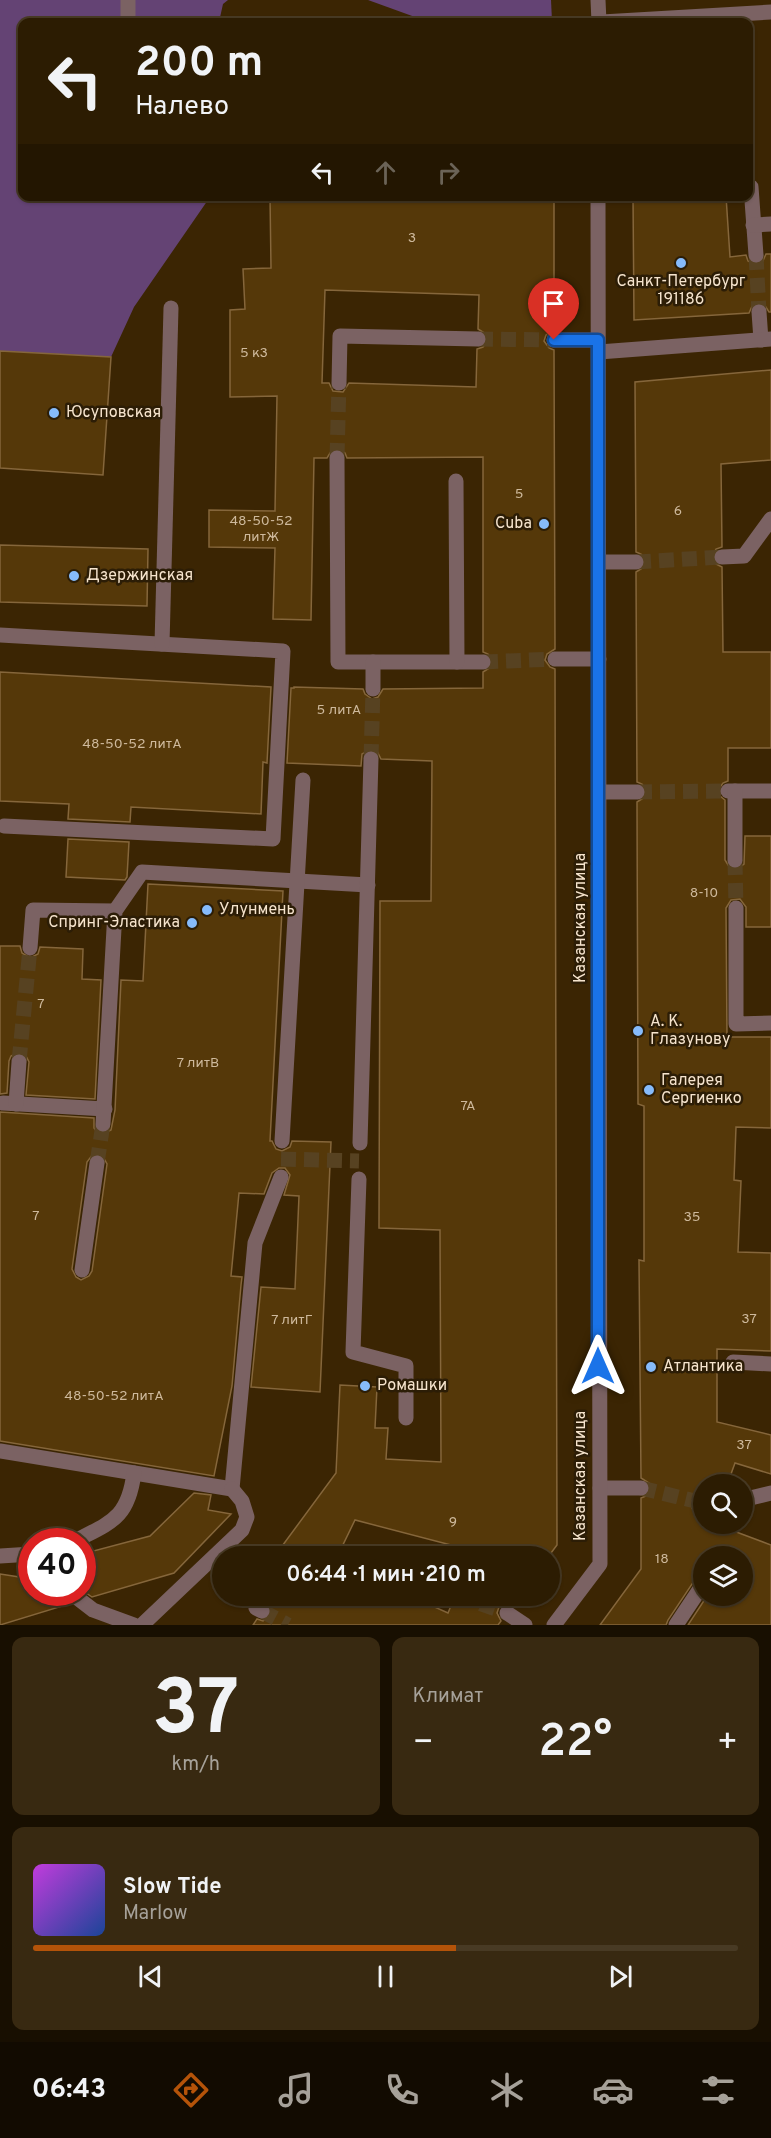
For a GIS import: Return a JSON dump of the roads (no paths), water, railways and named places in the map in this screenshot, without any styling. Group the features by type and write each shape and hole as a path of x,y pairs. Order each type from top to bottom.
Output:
{"street":[{"path":"128,0 128,18"},
{"path":"598,0 600,18"},
{"path":"668,18 771,12"},
{"name":"Казанская улица","path":"554,1625 600,1564 598,201"},
{"path":"752,201 756,255"},
{"path":"753,225 771,224"},
{"path":"162,644 171,308"},
{"path":"554,340 598,346 766,339 759,312"},
{"path":"339,383 340,336 478,339"},
{"path":"337,458 338,662 483,662"},
{"path":"456,481 457,662"},
{"path":"722,557 744,556 771,519"},
{"path":"599,562 636,562"},
{"path":"0,635 283,651 273,839 4,826"},
{"path":"555,659 598,659"},
{"path":"372,689 373,662"},
{"path":"360,1143 371,759"},
{"path":"282,1141 303,780"},
{"path":"735,860 731,791 771,791"},
{"path":"599,792 637,792"},
{"path":"20,1062 9,1104 104,1116 115,911 142,872 368,885"},
{"path":"736,908 736,1024 771,1023"},
{"path":"30,948 33,910 115,911"},
{"path":"81,1270 97,1164"},
{"path":"232,1489 255,1243 280,1177"},
{"path":"359,1179 353,1352 406,1366 406,1418"},
{"path":"733,1362 771,1364"},
{"path":"0,1451 232,1489 242,1501 247,1517 242,1530 142,1625"},
{"path":"96,1530 123,1511 131,1494 134,1473"},
{"path":"600,1488 641,1488"},
{"path":"753,1497 771,1493"},
{"path":"0,1556 18,1555"},
{"path":"676,1625 693,1600"},
{"path":"88,1606 134,1625"},
{"path":"507,1613 525,1625"}],"tunnel":[{"path":"756,255 759,312"},
{"path":"478,339 554,340"},
{"path":"337,458 339,383"},
{"path":"636,562 722,557"},
{"path":"483,662 555,659"},
{"path":"371,759 373,689"},
{"path":"637,792 728,791"},
{"path":"735,860 736,908"},
{"path":"19,1062 30,948"},
{"path":"97,1163 103,1124"},
{"path":"281,1159 359,1161"},
{"path":"641,1488 693,1501"},
{"path":"487,1606 507,1613"},
{"path":"262,1611 288,1625"}],"place":[{"name":"Санкт-Петербург 191186","path":"681,263"},
{"name":"Юсуповская","path":"54,413"},
{"name":"Cuba","path":"544,524"},
{"name":"Дзержинская","path":"74,576"},
{"name":"Улунмень","path":"207,910"},
{"name":"Спринг-Эластика","path":"192,923"},
{"name":"А. К. Глазунову","path":"638,1031"},
{"name":"Галерея Сергиенко","path":"649,1090"},
{"name":"Атлантика","path":"651,1367"},
{"name":"Ромашки","path":"365,1386"}]}
